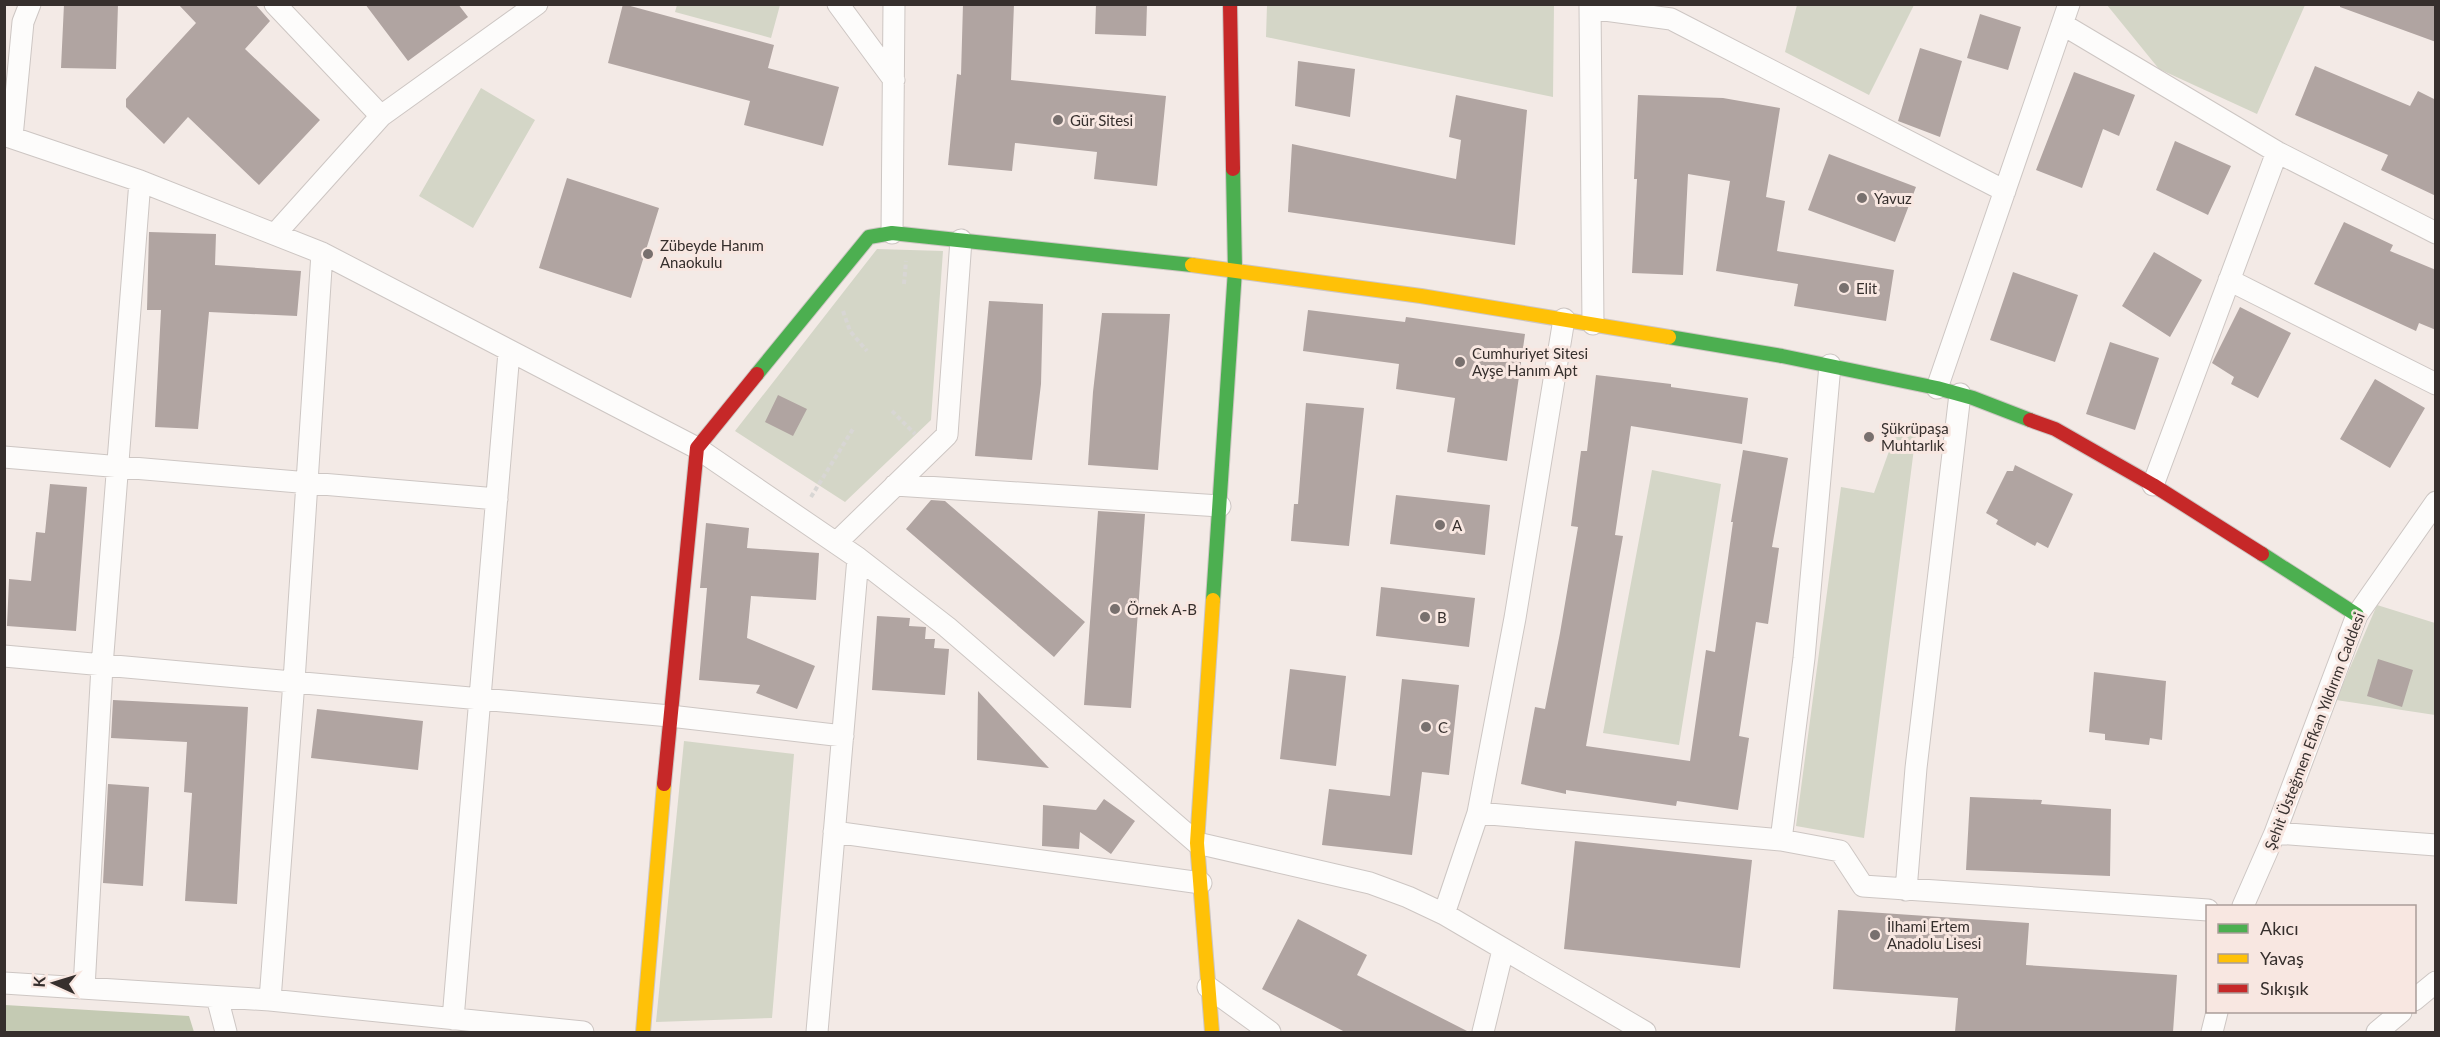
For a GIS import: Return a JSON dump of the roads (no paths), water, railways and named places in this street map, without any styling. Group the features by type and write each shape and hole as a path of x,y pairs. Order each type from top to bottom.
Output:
{"street":[{"path":"30,4 23,22 8,136 140,181 322,253 697,448 858,558 947,627 1197,843 1370,883 1408,897 1444,914 1620,1026 1645,1032"},
{"path":"275,4 381,117"},
{"path":"276,233 381,117 537,4"},
{"path":"838,4 894,80"},
{"path":"892,233 894,4"},
{"path":"1212,1032 1197,843 1235,270 1230,4"},
{"path":"1593,324 1590,6 1671,19 2005,191"},
{"path":"1937,388 2066,14 2277,152 2436,233"},
{"path":"2154,485 2277,152"},
{"path":"84,988 102,666 140,181"},
{"path":"643,1032 670,716 697,448 869,237 892,233 961,240 1235,270 1421,296 1830,365 1937,388 1960,394 2055,429 2154,485 2357,615"},
{"path":"836,543 946,435 961,240"},
{"path":"270,1000 322,253"},
{"path":"2229,280 2436,384"},
{"path":"1444,914 1478,813 1515,618 1564,319"},
{"path":"453,1019 509,352"},
{"path":"1781,840 1804,658 1830,365"},
{"path":"1906,890 1916,768 1960,394"},
{"path":"4,457 306,485 497,499"},
{"path":"895,485 1220,506"},
{"name":"Şehit Üsteğmen Efkan Yıldırım Caddesi","path":"2243,905 2275,833 2357,615 2434,508"},
{"path":"816,1032 858,558"},
{"path":"4,656 670,716 843,736"},
{"path":"1478,813 1781,840 1840,851 1863,886 2206,910"},
{"path":"834,832 1201,883"},
{"path":"2275,833 2436,845"},
{"path":"1483,1032 1503,950"},
{"path":"2416,999 2436,981"},
{"path":"4,983 270,1000 583,1032"},
{"path":"1208,987 1270,1032"},
{"path":"217,997 226,1032"},
{"path":"2212,1032 2217,1013"},
{"path":"2377,1032 2399,1013"}],"place":[{"name":"Gür Sitesi","path":"1058,120"},
{"name":"Yavuz","path":"1862,198"},
{"name":"Zübeyde Hanım Anaokulu","path":"648,254"},
{"name":"Elit","path":"1844,288"},
{"name":"Cumhuriyet Sitesi Ayşe Hanım Apt","path":"1460,362"},
{"name":"Şükrüpaşa Muhtarlık","path":"1869,437"},
{"name":"A","path":"1440,525"},
{"name":"Örnek A-B","path":"1115,609"},
{"name":"B","path":"1425,617"},
{"name":"C","path":"1426,727"},
{"name":"İlhami Ertem Anadolu Lisesi","path":"1875,935"}]}
